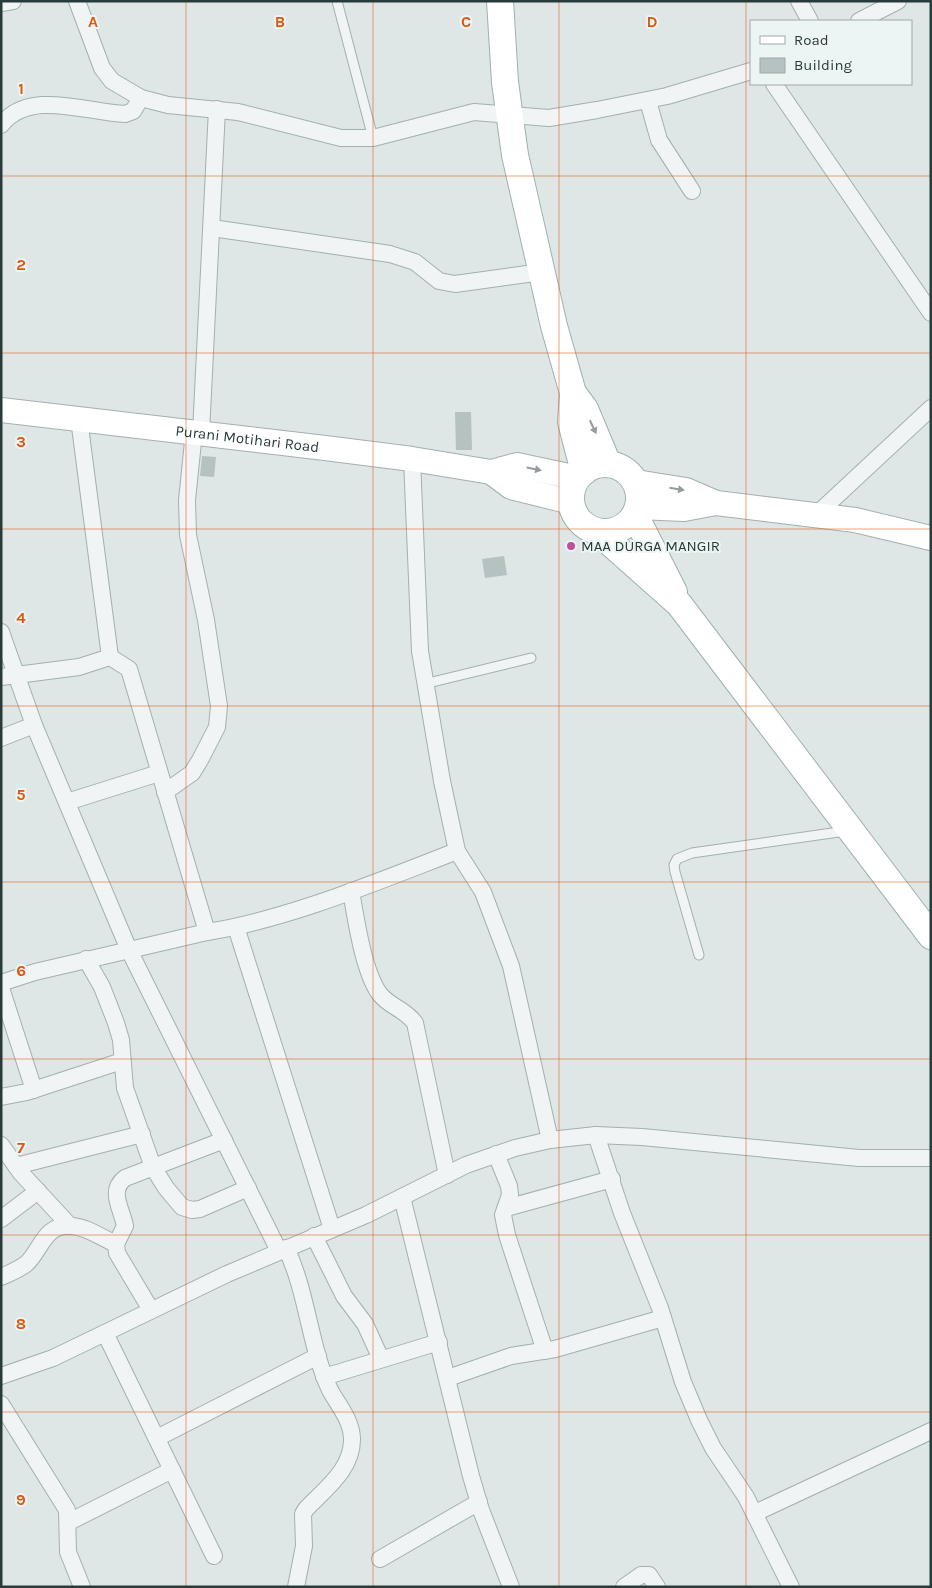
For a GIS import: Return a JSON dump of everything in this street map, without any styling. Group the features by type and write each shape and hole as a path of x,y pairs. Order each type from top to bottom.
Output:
{"main road":[{"path":"500,1 508,116 518,172 554,326 573,393 572,422 585,479 573,510 583,524 598,532 679,604 931,936"},
{"name":"Purani Motihari Road","path":"1,410 412,459 491,472 517,466 585,479"},
{"path":"585,479 624,470 679,604"},
{"path":"598,532 607,532 623,527 636,502 686,490 716,503 854,520 931,538"}],"street":[{"path":"1,3 13,1"},
{"path":"78,1 102,68 112,82 141,98 168,105 238,112 341,138 373,138 474,112 549,118 648,101 750,71"},
{"path":"799,1 809,20"},
{"path":"861,20 898,1"},
{"path":"775,85 931,313"},
{"path":"1,125 14,112 44,105 125,114 133,111 141,98"},
{"path":"648,101 659,140 692,191"},
{"path":"165,792 184,780 196,766 217,726 219,706 206,620 188,535 187,500 198,432 212,228 217,109"},
{"path":"212,228 390,254 415,262 427,274 439,281 455,284 542,272"},
{"path":"816,515 931,408"},
{"path":"79,419 110,657"},
{"path":"412,459 418,624 424,684 442,781 457,851 483,892 511,966 550,1140"},
{"path":"1,632 9,676 34,725 130,950 248,1188 300,1279 324,1377 346,1416 352,1438 350,1453 336,1479 303,1514 304,1546 296,1587"},
{"path":"9,676 79,667 110,657"},
{"path":"110,657 129,669 207,932"},
{"path":"1,738 34,725"},
{"path":"67,802 159,772"},
{"path":"1,982 86,960 236,927 351,891 457,851"},
{"path":"351,891 359,934 376,987 384,998 404,1010 415,1023 447,1175"},
{"path":"236,927 332,1229"},
{"path":"86,960 102,987 116,1023 121,1040 125,1088 153,1167 174,1199 182,1208 200,1209 248,1188"},
{"path":"1,988 34,1090"},
{"path":"1,1097 34,1090 122,1061"},
{"path":"16,1166 142,1134"},
{"path":"596,1135 622,1213 663,1318 683,1382 698,1420 713,1448 755,1513 791,1587"},
{"path":"1,1376 53,1358 151,1310 402,1198 447,1175 496,1154 550,1140 596,1135 642,1137 859,1158 931,1158"},
{"path":"151,1310 117,1254 116,1244 125,1226 116,1191 118,1183 125,1178 224,1140"},
{"path":"1,1145 16,1166 70,1226 116,1244"},
{"path":"496,1154 509,1186 510,1195 503,1215 507,1235 546,1351"},
{"path":"506,1208 612,1179"},
{"path":"1,1219 38,1191"},
{"path":"402,1198 479,1502 511,1587"},
{"path":"1,1277 28,1263 41,1241 49,1234 70,1226"},
{"path":"314,1236 344,1296 365,1324 382,1360"},
{"path":"448,1378 512,1356 546,1351 663,1318"},
{"path":"105,1333 214,1556"},
{"path":"324,1377 438,1342"},
{"path":"157,1438 318,1356"},
{"path":"1,1404 62,1500 69,1522 68,1552 82,1587"},
{"path":"755,1513 931,1431"},
{"path":"69,1522 172,1470"},
{"path":"380,1559 479,1502"},
{"path":"624,1587 641,1575 649,1575 657,1587"}],"lane":[{"path":"337,1 373,138"},
{"path":"424,684 531,658"},
{"path":"699,955 675,872 674,865 677,859 692,853 851,830"}],"building":[{"path":"455,412 471,412 472,450 456,450"},
{"path":"202,456 216,457 214,477 200,476"},
{"path":"504,556 507,575 485,578 482,559"}],"place":[{"name":"MAA DURGA MANGIR","path":"571,546"}]}
